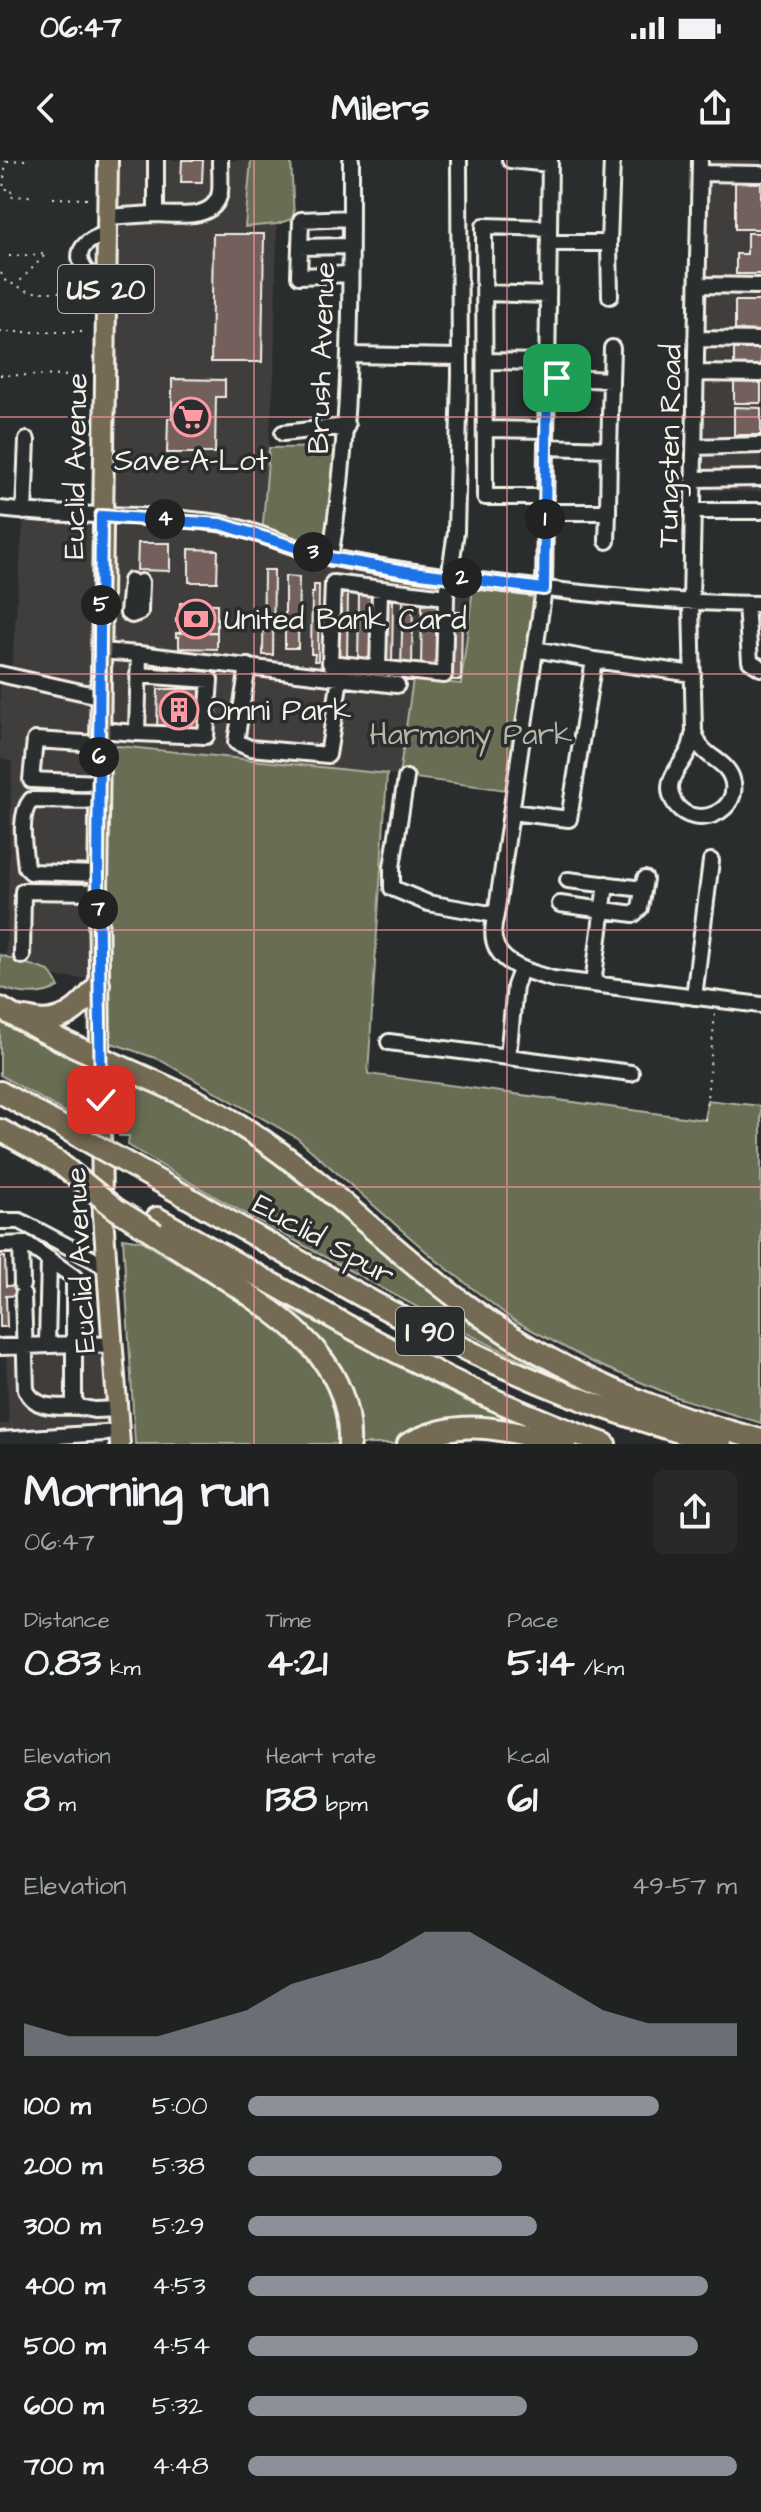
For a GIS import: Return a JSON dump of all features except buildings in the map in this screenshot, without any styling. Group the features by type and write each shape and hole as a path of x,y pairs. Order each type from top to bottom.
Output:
{"highway":[{"path":"0,1008 36,1021 54,1020 74,1012 99,984"},
{"path":"0,1008 101,1059 199,1102 262,1140 342,1201 464,1304 522,1343 628,1395 761,1440"},
{"name":"Euclid Spur","path":"0,1092 383,1306 483,1358 589,1402 721,1444"},
{"path":"0,1130 58,1162 116,1209 156,1226 312,1344 333,1373 342,1394 348,1416 349,1444"},
{"name":"I 90","path":"156,1226 413,1360 513,1408 605,1444"},
{"path":"408,1444 435,1432 473,1427 514,1431 566,1444"}],"main road":[{"name":"Euclid Avenue","path":"108,160 98,883 102,1202 120,1438"}],"street":[{"path":"153,214 156,211 156,160"},
{"path":"106,288 87,275 80,257 82,247 107,225 153,214 197,214 214,206 220,193 220,160"},
{"name":"Brush Avenue","path":"330,558 341,492 347,426 351,160"},
{"path":"446,597 331,585 330,663 444,675 446,597 456,532 460,357 459,160"},
{"path":"510,160 550,162 544,589 496,915 491,931 495,945 506,960 521,970 553,979 761,1005"},
{"path":"610,296 612,160"},
{"path":"700,166 761,174"},
{"name":"Tungsten Road","path":"694,732 701,748 727,769 732,779 733,791 729,802 709,817 697,818 678,808 669,788 676,767 691,747 694,732 691,603 700,166"},
{"path":"350,274 299,276 301,220 351,218"},
{"path":"549,228 484,226 485,497 608,512"},
{"path":"549,243 609,243"},
{"path":"300,247 350,246"},
{"path":"698,285 761,286"},
{"path":"485,293 548,295"},
{"path":"696,339 761,340"},
{"path":"607,541 612,348"},
{"path":"349,355 460,357"},
{"path":"485,361 611,380"},
{"path":"696,373 761,374"},
{"path":"283,433 347,426"},
{"path":"485,429 546,430"},
{"path":"24,512 27,440"},
{"path":"694,447 761,445"},
{"path":"546,447 609,449"},
{"path":"694,479 761,478"},
{"path":"0,509 221,524 330,558 451,577 691,603 754,604 750,661 761,668"},
{"path":"693,511 761,511"},
{"path":"378,668 380,589"},
{"path":"535,649 693,674"},
{"path":"100,651 397,685"},
{"path":"137,733 139,654"},
{"path":"511,812 569,819 594,660"},
{"path":"248,666 236,742 250,748 328,755 340,678"},
{"path":"0,674 99,696"},
{"path":"99,792 31,780 35,740 137,733 206,736 210,680 138,675"},
{"path":"406,778 392,867 392,888 428,903 496,915"},
{"path":"98,883 31,872 26,867 24,823 26,805 31,800 99,792"},
{"path":"694,997 711,861"},
{"path":"560,904 634,914 640,908 644,884 568,880"},
{"path":"22,956 23,891 98,883"},
{"path":"593,984 606,884"},
{"path":"508,1057 515,986 521,970"},
{"path":"389,1042 631,1073"},
{"path":"0,1221 20,1221 109,1268"},
{"path":"21,1244 26,1390 31,1400 40,1406 118,1409"},
{"path":"0,1245 27,1244 74,1277 74,1400 79,1407"},
{"path":"47,1345 49,1259"},
{"path":"0,1347 114,1345"},
{"path":"0,1440 120,1438"}],"path":[{"path":"25,160 6,160 3,189 12,189 10,197 32,196"},
{"path":"53,198 88,199"},
{"path":"9,256 46,254 15,285"},
{"path":"1,273 4,280 30,292 87,292"},
{"path":"0,332 87,332"},
{"path":"0,375 86,376"},
{"path":"705,1120 716,999"}],"shaded area":[{"path":"108,160 251,160 246,227 277,224 274,378 262,535 330,558 474,580 461,685 413,679 399,776 99,744 99,979 53,977 6,958 12,762 0,758 0,679 11,676 24,512 101,516"},
{"path":"700,160 761,160 761,492 694,490"},
{"path":"60,1349 109,1357 106,1444 0,1444 0,1424 9,1423 6,1352"}],"green space":[{"path":"251,160 291,160 294,218 277,224 245,227"},
{"path":"345,447 330,558 262,536 269,448"},
{"name":"Harmony Park","path":"474,580 544,589 514,791 399,776 413,679 461,684"},
{"path":"99,744 387,774 368,1074 705,1120 707,1100 761,1106 761,1423 679,1398 592,1362 513,1320 436,1260 297,1138 158,1059 100,1039"},
{"path":"0,955 49,971 59,987 30,994 0,987"},
{"path":"0,1015 88,1060 91,1112 81,1109 70,1115 0,1075"},
{"path":"118,1077 127,1077 237,1130 571,1381 511,1355 423,1310 231,1206 128,1145 129,1136 119,1136"},
{"path":"123,1238 142,1241 278,1326 305,1348 341,1410 341,1444 135,1444"},
{"path":"277,1302 466,1401 507,1417 503,1421 400,1444 354,1444 348,1396 275,1308"}],"place":[{"name":"Save-A-Lot","path":"191,417"},
{"name":"United Bank Card","path":"196,619"},
{"name":"Omni Park","path":"179,710"}],"route":[{"path":"101,1100 98,874 101,516 221,524 330,558 544,589 547,377 557,378"}]}
